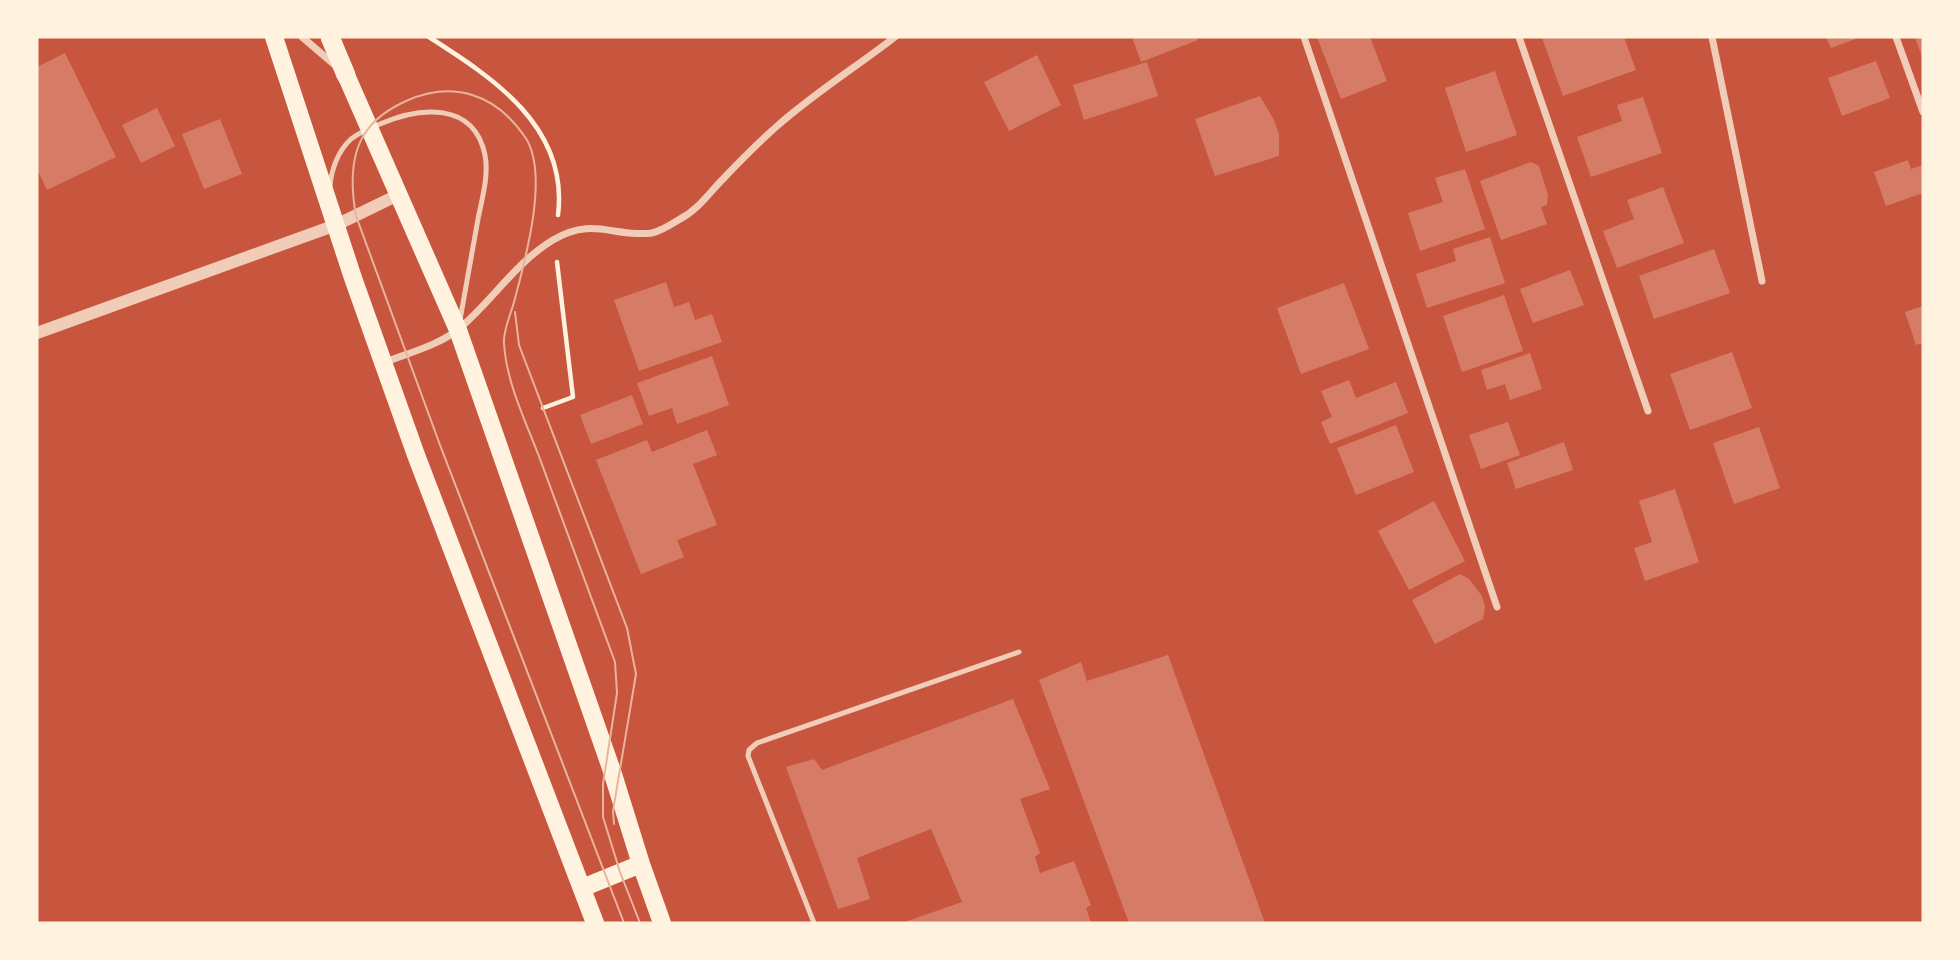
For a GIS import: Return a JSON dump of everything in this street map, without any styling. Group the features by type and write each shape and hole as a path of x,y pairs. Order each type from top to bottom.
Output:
{"highway":[{"path":"330,37 346,75"}],"main road":[{"path":"274,37 415,455 595,923"},
{"path":"346,75 458,330 612,771 662,923"},
{"path":"582,888 641,864"}],"street":[{"path":"302,37 346,75"},
{"path":"383,363 443,339 458,330 487,303 523,262 555,239 587,227 654,233 685,217 777,126 895,37"},
{"path":"1304,37 1497,607"},
{"path":"1520,37 1648,411"},
{"path":"1712,37 1762,281"},
{"path":"1896,37 1923,111"},
{"path":"37,333 336,225 398,195"}],"lane":[{"path":"329,203 330,181 337,157 351,139 398,117 425,111 448,114 464,120 477,134 485,156 485,180 458,330"},
{"path":"814,923 748,756 749,750 757,743 1019,652"}],"path":[{"path":"429,37 500,84 537,128 550,154 557,180 559,205 555,239 573,397 543,408"}],"building":[{"path":"1132,37 1196,37 1198,40 1141,62"},
{"path":"1317,37 1370,37 1387,81 1341,99"},
{"path":"1624,37 1636,70 1563,96 1542,38"},
{"path":"1826,37 1861,37 1831,48"},
{"path":"1923,37 1923,59 1915,38"},
{"path":"65,53 116,157 47,190 37,169 37,67"},
{"path":"1037,55 1061,105 1009,131 984,82"},
{"path":"1876,61 1890,98 1842,116 1828,78"},
{"path":"1147,62 1158,96 1084,120 1073,85"},
{"path":"1495,71 1517,135 1466,152 1445,88"},
{"path":"1260,96 1279,134 1279,156 1215,176 1195,119"},
{"path":"1643,97 1662,153 1591,177 1577,137 1622,121 1617,105"},
{"path":"157,108 175,146 141,163 122,125"},
{"path":"220,119 242,174 204,189 182,134"},
{"path":"1908,160 1911,169 1923,165 1923,193 1886,206 1874,172"},
{"path":"1531,162 1539,166 1548,195 1547,205 1541,207 1547,224 1501,240 1480,181"},
{"path":"1465,169 1485,229 1420,251 1408,213 1443,202 1435,178"},
{"path":"1663,187 1684,243 1617,268 1603,231 1634,219 1627,200"},
{"path":"1490,237 1505,283 1427,308 1416,274 1456,261 1453,249"},
{"path":"1714,249 1730,293 1654,319 1639,276"},
{"path":"1570,270 1584,305 1533,323 1520,289"},
{"path":"666,282 674,307 689,302 695,320 712,314 722,342 639,371 614,300"},
{"path":"1344,283 1369,349 1301,374 1277,308"},
{"path":"1504,295 1523,351 1462,372 1443,316"},
{"path":"1923,306 1923,343 1916,345 1905,312"},
{"path":"1732,352 1752,408 1690,430 1670,374"},
{"path":"1530,353 1542,389 1510,400 1505,384 1487,390 1481,370"},
{"path":"712,356 729,405 677,424 672,408 649,416 637,383"},
{"path":"1349,380 1356,398 1396,382 1408,413 1330,444 1321,422 1332,417 1321,391"},
{"path":"632,395 643,424 591,444 580,415"},
{"path":"1508,422 1520,455 1481,469 1469,435"},
{"path":"1396,425 1414,472 1356,495 1337,448"},
{"path":"1759,427 1780,488 1734,504 1713,443"},
{"path":"707,430 717,455 693,464 717,525 677,540 684,557 641,574 596,460 647,440 652,452"},
{"path":"1564,442 1573,470 1516,489 1507,463"},
{"path":"1675,489 1699,562 1645,581 1634,548 1652,542 1639,501"},
{"path":"1434,501 1465,561 1409,590 1378,531"},
{"path":"1460,574 1469,579 1482,596 1485,607 1483,619 1435,644 1412,600"},
{"path":"1168,655 1265,923 1129,923 1039,680 1081,662 1087,681"},
{"path":"1013,699 1050,789 1020,799 1040,853 1035,857 1040,873 1074,861 1091,905 1086,908 1091,923 902,923 962,902 931,829 857,858 870,899 838,909 786,767 814,759 822,770"}],"tram line":[{"path":"624,923 440,445 356,216 353,171 362,138 386,113 423,95 457,92 487,101 513,122 525,137 532,153 535,172 533,218 524,264 505,333 506,358 518,402 615,662 617,693 603,784 603,817 640,923"},
{"path":"515,312 519,345 627,628 636,674 613,811 614,824"}]}
